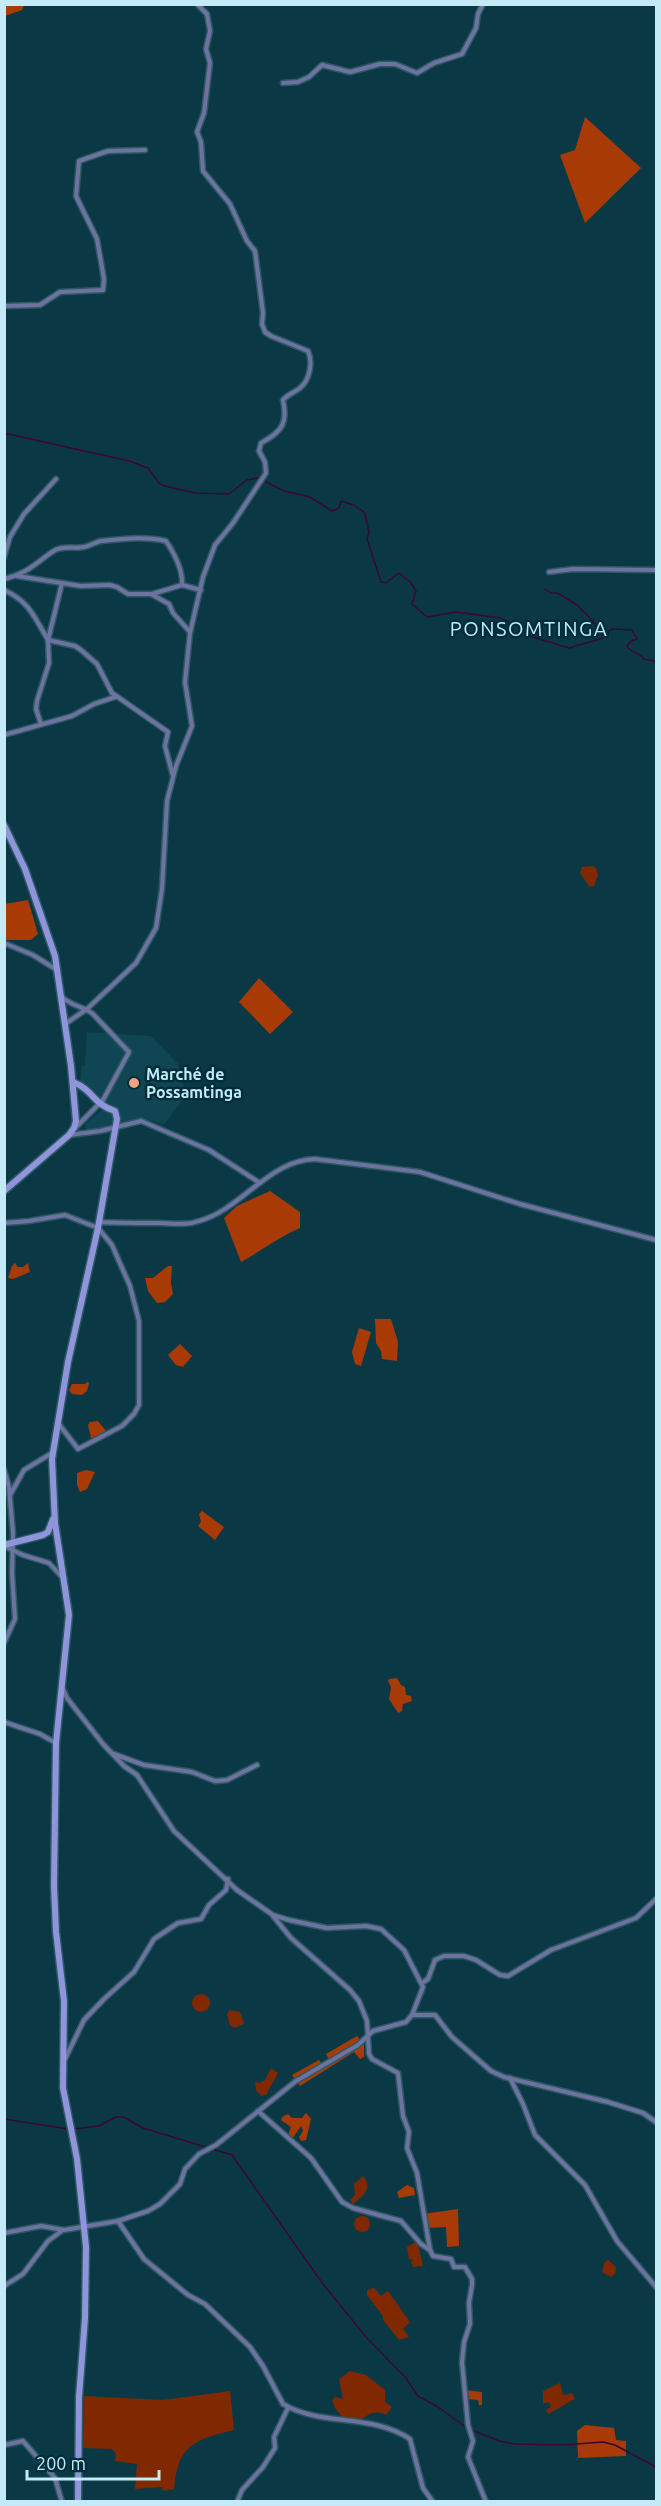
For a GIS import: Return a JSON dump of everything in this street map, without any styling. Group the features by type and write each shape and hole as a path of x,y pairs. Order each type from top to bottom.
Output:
{"street":[{"path":"65,1024 87,1009 136,963 156,928 162,889 167,801 173,776 192,726 185,682 190,633 201,590 215,545 233,523 266,473 260,446 280,428 286,418 283,400 306,382 311,364 308,351 266,332 262,324 263,313 255,251 247,241 230,204 203,171 201,142 197,132 204,114 210,63 206,49 210,31 207,14 197,4"},
{"path":"283,83 298,82 309,77 322,64 350,72 380,64 395,64 417,73 434,63 462,54 476,28 478,14 483,4"},
{"path":"4,306 40,305 60,292 102,290 104,279 97,239 76,196 79,161 108,151 145,150"},
{"path":"4,557 10,537 24,514 56,480"},
{"path":"4,579 17,576 59,549 85,547 100,542 137,537 166,541 183,578 182,585"},
{"path":"549,572 573,569 657,570"},
{"path":"17,576 92,586 117,586 128,594 151,594 182,585 201,590"},
{"path":"41,724 36,706 49,663 48,640 62,583"},
{"path":"4,590 18,596 28,604 48,640 75,646 86,653 97,664 109,691 168,732 165,746 173,776"},
{"path":"151,594 168,604 190,633"},
{"path":"4,735 72,716 94,704 116,697"},
{"path":"4,825 25,869 48,930 58,971 73,1082 74,1128"},
{"path":"4,944 33,955 58,971"},
{"path":"4,1191 69,1135 99,1105 112,1088 129,1052 109,1028 87,1009 71,1005 62,997"},
{"path":"65,2060 64,2001 56,1932 54,1886 56,1743 69,1615 54,1516 53,1451 78,1312 98,1225 116,1127 116,1112 99,1105 89,1090 73,1082"},
{"path":"69,1135 141,1121 221,1156 260,1183"},
{"path":"4,1223 64,1215 98,1225 183,1224 200,1221 233,1205 286,1166 304,1159 420,1172 520,1204 657,1240"},
{"path":"57,1422 78,1449 100,1440 122,1426 134,1414 140,1400 139,1321 132,1292 112,1245 98,1225"},
{"path":"10,1496 24,1470 45,1459 53,1451"},
{"path":"4,1469 10,1496 15,1619 4,1643"},
{"path":"12,1547 43,1535 50,1527 54,1516"},
{"path":"4,1546 12,1547 48,1563 65,1580"},
{"path":"63,1688 67,1698 110,1752 137,1775 168,1824 182,1840 228,1879 237,1890 273,1915 291,1938 350,1990 359,2001 367,2021 368,2051 372,2059 398,2073 403,2116 410,2132 407,2148 417,2173 432,2256 451,2259 456,2268 465,2267 472,2279 470,2324 464,2342 462,2362 468,2425 473,2441 468,2457 486,2502"},
{"path":"4,1722 40,1734 56,1743"},
{"path":"110,1752 144,1765 192,1772 215,1782 227,1780 257,1765"},
{"path":"78,2502 78,2397 85,2318 85,2226 75,2150 64,2099 62,2070 84,2020 134,1972 154,1939 178,1923 203,1917 209,1905 226,1890 228,1879"},
{"path":"422,1983 428,1979 435,1960 444,1956 464,1956 476,1960 500,1975 512,1974 551,1950 636,1918 657,1899"},
{"path":"4,2233 41,2226 64,2230 118,2221 148,2211 160,2204 180,2184 185,2169 193,2159 216,2145 301,2077 358,2045 378,2029 406,2022 412,2015 421,1996 422,1983 411,1967 402,1946 381,1929 366,1926 327,1928 273,1915"},
{"path":"412,2015 435,2014 452,2037 491,2071 510,2078 608,2102 643,2114 657,2122"},
{"path":"510,2078 535,2135 585,2185 616,2241 657,2287"},
{"path":"258,2111 311,2158 342,2202 353,2208 394,2217 409,2228 421,2244 430,2250"},
{"path":"118,2221 144,2259 188,2295 205,2304 250,2348 263,2366 278,2399 288,2408 317,2416 369,2422 410,2439 423,2488 433,2502"},
{"path":"4,2286 23,2274 48,2241 64,2230"},
{"path":"237,2502 242,2490 263,2467 274,2448 274,2437 288,2408"},
{"path":"4,2445 23,2441 55,2478 62,2502"}],"shaded area":[{"path":"5,4 24,5 22,10 5,16"},
{"path":"585,117 641,168 585,223 560,155 575,150"},
{"path":"593,866 598,875 594,886 589,886 580,873 582,867"},
{"path":"28,900 38,934 31,940 5,940 5,904"},
{"path":"259,978 293,1012 270,1034 239,1002"},
{"path":"87,1032 151,1036 178,1064 186,1095 164,1124 142,1118 87,1132 85,1124 107,1106 94,1092 80,1085 82,1065 85,1066"},
{"path":"270,1191 300,1212 300,1228 241,1262 224,1218 237,1206"},
{"path":"15,1263 18,1267 23,1267 28,1263 30,1272 13,1279 8,1278"},
{"path":"168,1266 172,1266 173,1294 165,1302 157,1303 148,1291 145,1278 153,1278"},
{"path":"375,1319 391,1319 398,1342 397,1361 382,1359 381,1351 376,1343"},
{"path":"359,1328 371,1332 361,1366 355,1364 352,1352"},
{"path":"180,1344 192,1356 183,1367 176,1365 168,1355"},
{"path":"89,1383 87,1391 82,1395 72,1394 69,1390 72,1384"},
{"path":"98,1421 106,1431 99,1438 91,1438 88,1425 90,1422"},
{"path":"86,1470 95,1472 87,1489 80,1492 77,1485 77,1473"},
{"path":"202,1511 224,1527 215,1540 198,1526 201,1522 199,1514"},
{"path":"397,1678 405,1687 406,1695 411,1696 412,1701 403,1704 402,1711 398,1713 389,1699 391,1687 388,1681"},
{"path":"201,1994 207,1997 210,2003 207,2009 201,2012 195,2009 192,2003 195,1997"},
{"path":"229,2010 240,2012 244,2024 234,2028 230,2025 227,2015"},
{"path":"357,2036 364,2045 364,2057 360,2059 354,2052 300,2086 292,2075 319,2060 322,2064 329,2060 326,2054"},
{"path":"271,2068 278,2073 266,2095 261,2096 256,2090 255,2081 259,2083 265,2080"},
{"path":"306,2113 311,2119 306,2140 301,2141 299,2137 303,2131 301,2126 292,2139 288,2135 291,2127 281,2120 282,2117 288,2114 292,2118 302,2118"},
{"path":"363,2176 367,2184 366,2192 353,2204 350,2200 355,2195 354,2184"},
{"path":"407,2185 414,2188 415,2195 399,2198 397,2192"},
{"path":"458,2209 459,2246 447,2247 446,2227 426,2228 423,2214"},
{"path":"362,2216 370,2224 362,2232 354,2224"},
{"path":"417,2241 423,2266 413,2267 411,2262 413,2260 409,2259 407,2247"},
{"path":"608,2260 616,2267 615,2274 611,2277 602,2272 604,2263"},
{"path":"374,2288 381,2296 388,2291 410,2322 403,2329 409,2337 399,2340 383,2320 383,2316 367,2295 367,2290"},
{"path":"350,2371 366,2375 385,2390 385,2402 392,2407 386,2415 373,2413 361,2420 343,2418 332,2400 335,2397 343,2399 339,2379"},
{"path":"560,2383 563,2395 572,2393 575,2399 548,2414 546,2410 551,2407 549,2402 543,2404 543,2391"},
{"path":"465,2390 482,2392 482,2405 479,2405 478,2400 466,2399"},
{"path":"230,2391 234,2430 208,2437 190,2447 179,2463 174,2489 163,2491 162,2487 135,2489 137,2464 115,2461 116,2454 112,2449 83,2448 84,2396 163,2400"},
{"path":"585,2425 614,2428 616,2440 626,2441 626,2456 578,2458 577,2431"}],"waterway":[{"path":"4,433 129,461 148,468 159,483 165,486 195,493 229,494 247,480 258,478 284,491 310,497 332,511 339,508 341,501 354,505 365,513 369,532 367,539 381,582 386,583 399,573 411,583 416,591 412,604 427,617 456,612 501,618 518,626 526,635 569,648 600,639 612,629 632,630 637,639 631,641 627,646 644,659 656,661"},
{"path":"545,589 551,593 558,593 577,605 604,637"},
{"path":"73,2129 99,2126 116,2117 123,2117 143,2128 232,2155 323,2284 366,2337 406,2378 418,2396 467,2428"},
{"path":"4,2119 69,2129"},
{"path":"472,2430 499,2441 515,2444 563,2445 603,2442 615,2445 656,2467"}],"place":[{"name":"Marché de Possamtinga","path":"134,1083"}],"district":[{"name":"PONSOMTINGA","path":"529,628"}]}
